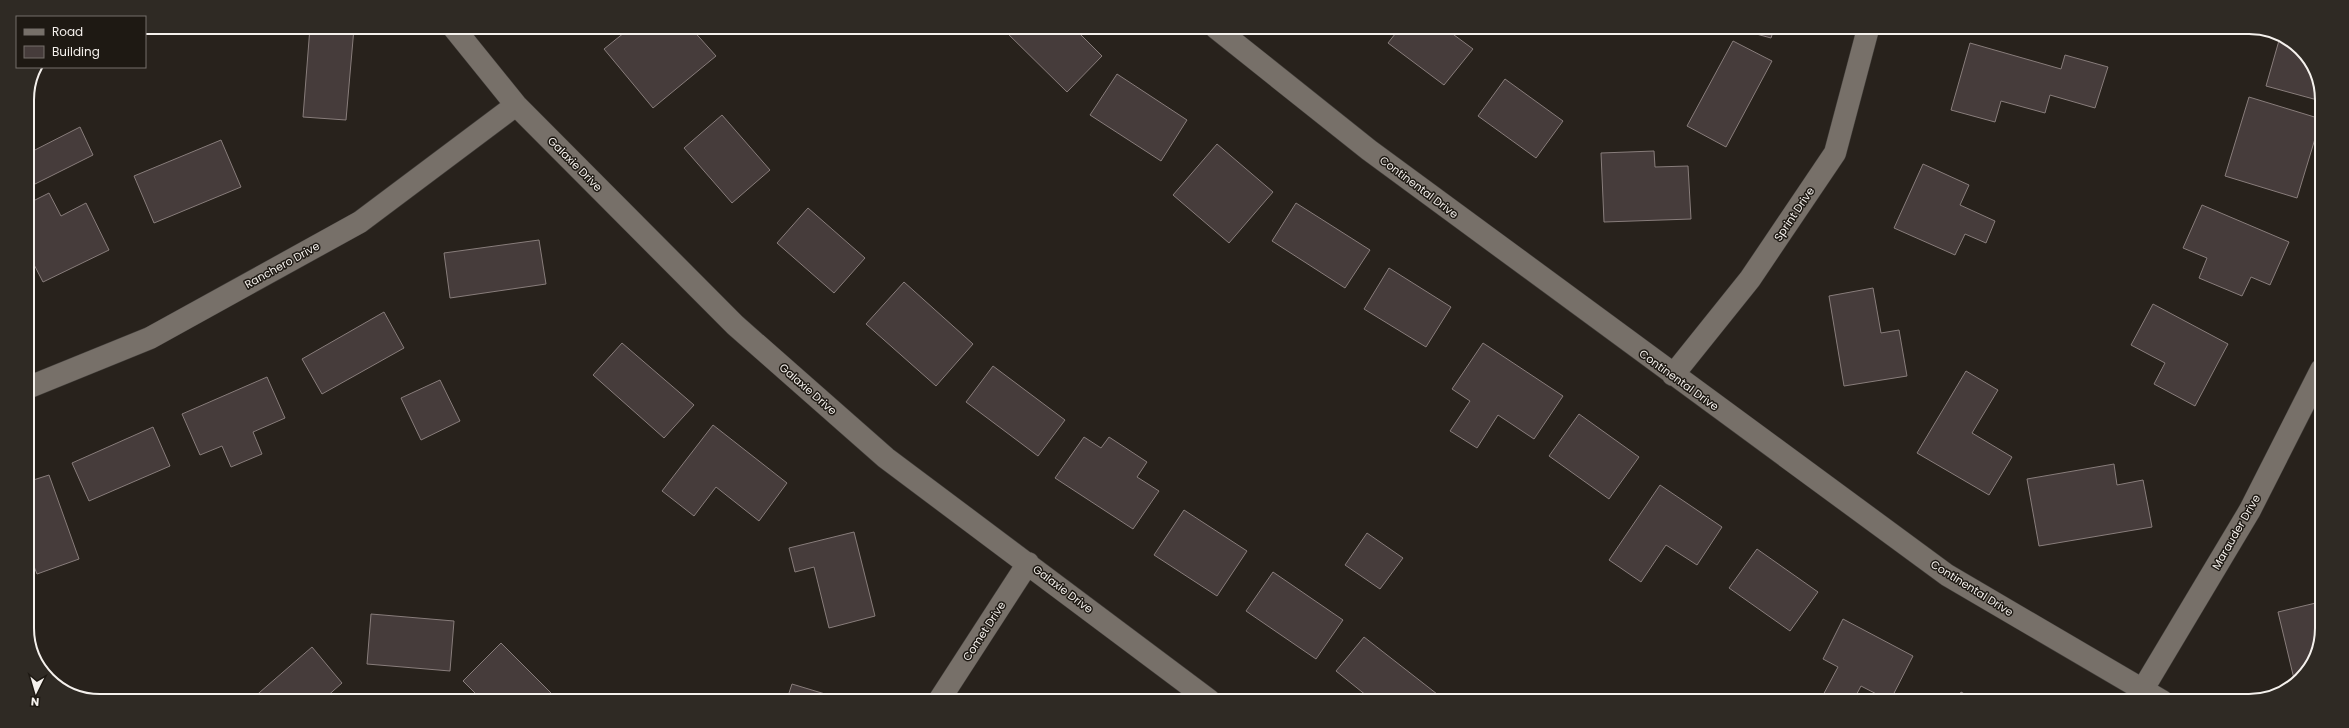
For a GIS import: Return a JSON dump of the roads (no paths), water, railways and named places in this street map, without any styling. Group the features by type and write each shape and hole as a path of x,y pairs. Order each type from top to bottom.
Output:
{"street":[{"name":"Galaxie Drive","path":"459,34 516,105 735,325 886,458 1201,694"},
{"name":"Continental Drive","path":"1224,34 1369,150 1947,575 2151,694"},
{"name":"Sprint Drive","path":"1673,375 1750,278 1835,154 1867,34"},
{"name":"Ranchero Drive","path":"34,385 150,338 360,222 516,105"},
{"name":"Marauder Drive","path":"2143,689 2250,510 2315,382"},
{"name":"Comet Drive","path":"944,694 1028,563"}]}
